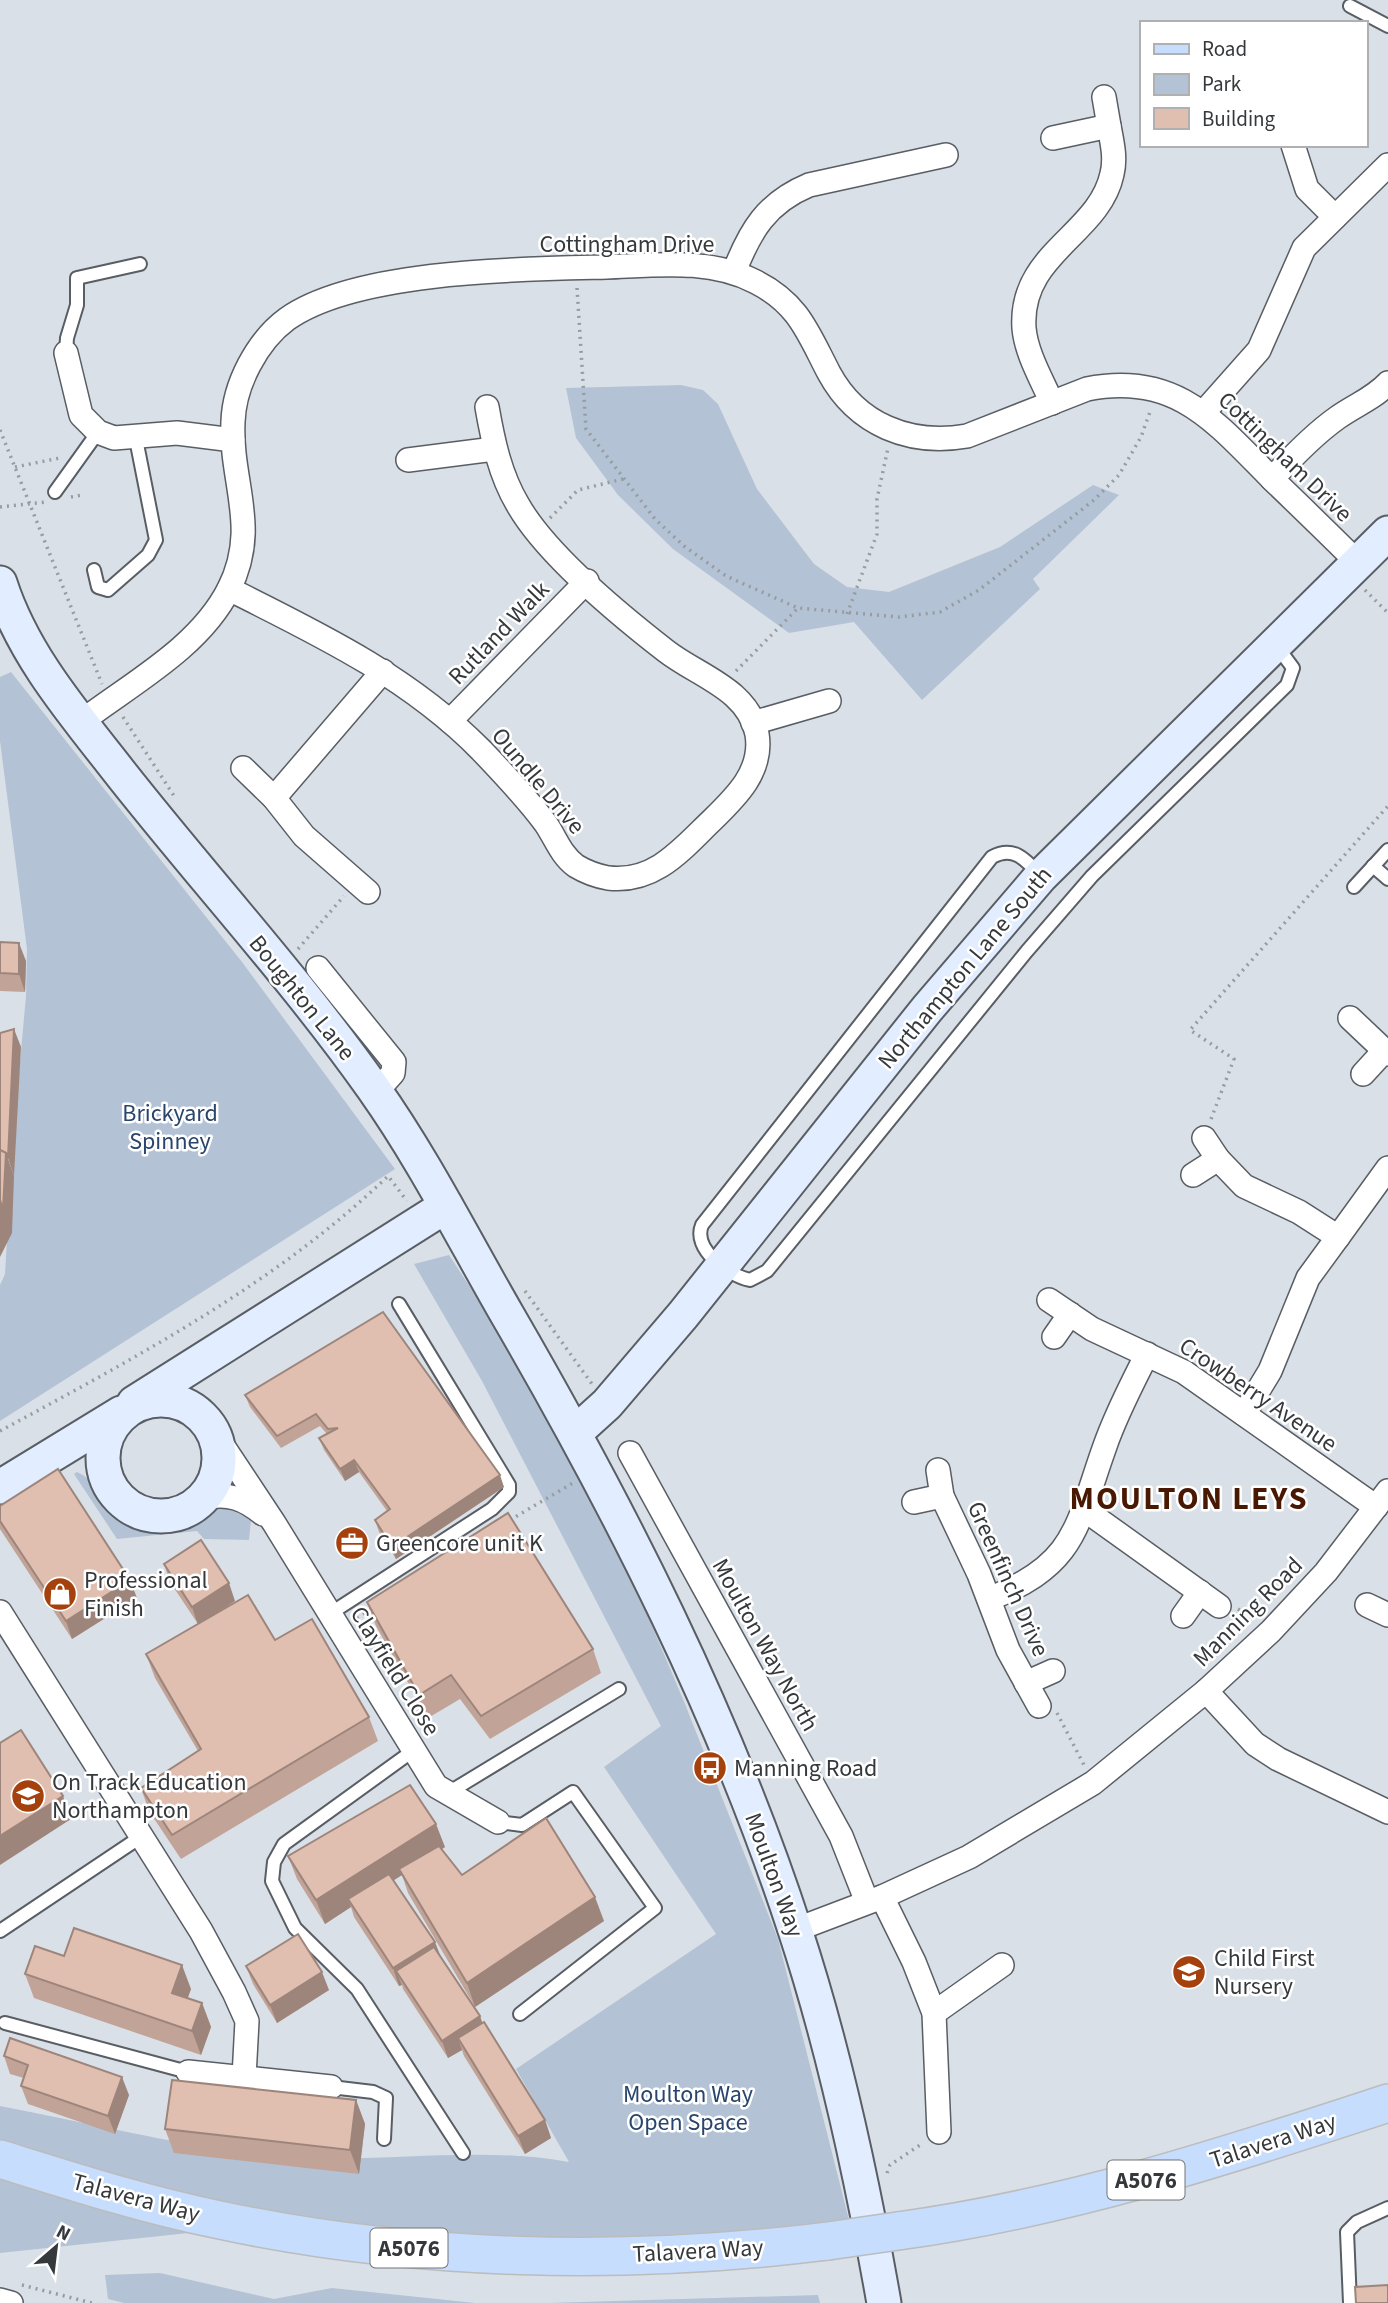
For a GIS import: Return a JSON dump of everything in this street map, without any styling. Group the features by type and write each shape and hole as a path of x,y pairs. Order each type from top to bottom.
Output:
{"main road":[{"name":"Talavera Way","path":"0,2159 213,2219 367,2244 480,2253 620,2255 720,2252 828,2241 1015,2213 1247,2151 1388,2103"}],"street":[{"path":"1052,403 1024,331 1024,312 1043,265 1090,215 1107,190 1114,162 1104,97"},
{"path":"1053,138 1110,126"},
{"path":"1294,147 1307,189 1335,217"},
{"path":"734,272 748,236 759,220 788,194 809,185 946,155"},
{"path":"1204,412 1259,350 1294,264 1304,248 1388,165"},
{"name":"Cottingham Drive","path":"81,722 192,639 209,620 229,589 238,566 244,515 233,440 233,419 238,391 248,366 265,342 286,320 310,306 390,284 475,272 695,265 734,272 758,283 799,316 811,333 841,392 872,421 892,431 947,440 981,431 1052,403 1106,386 1158,391 1204,412 1357,562"},
{"path":"66,353 80,415 99,432 114,438 136,439 177,433 233,440"},
{"path":"1272,479 1301,447 1339,417 1376,395 1388,383"},
{"path":"487,407 494,449 519,507 537,533 667,652 736,697 753,723 829,701"},
{"path":"408,460 494,449"},
{"name":"Northampton Lane South","path":"575,1433 607,1404 722,1265 926,1009 1041,876 1388,533"},
{"name":"Rutland Walk","path":"450,721 587,581"},
{"name":"Boughton Lane","path":"0,583 17,627 29,649 81,722 177,846 323,1021 376,1092 446,1206 575,1433"},
{"name":"Oundle Drive","path":"229,589 318,634 383,671 450,721 521,794 575,865 592,874 620,879 654,871 674,859 746,784 757,755 753,723"},
{"path":"274,798 383,671"},
{"path":"243,768 274,798 304,835 362,887"},
{"path":"318,968 394,1062 393,1073 376,1092"},
{"path":"1350,1018 1386,1052 1363,1074"},
{"path":"1204,1138 1218,1159 1244,1186 1298,1212 1338,1237"},
{"path":"1193,1175 1218,1159"},
{"path":"1244,1414 1270,1371 1308,1278 1388,1168"},
{"path":"0,1486 227,1346 446,1206"},
{"name":"Crowberry Avenue","path":"1049,1300 1092,1329 1184,1372 1244,1414 1382,1499"},
{"path":"1054,1337 1070,1314"},
{"path":"210,1426 190,1407 171,1400 152,1399 128,1408 105,1442 106,1475 113,1490 125,1504 149,1514 174,1515 191,1509 213,1487 220,1461 210,1426 201,1401 203,1384 227,1346"},
{"path":"989,1599 1032,1580 1064,1549 1085,1510 1105,1445 1147,1353"},
{"name":"Clayfield Close","path":"210,1426 274,1522 436,1786 498,1822"},
{"name":"Moulton Way","path":"575,1433 690,1666 760,1832 795,1930 819,2011 867,2214 884,2303"},
{"name":"Moulton Way North","path":"630,1453 874,1899 914,1962 934,2013 939,2132"},
{"path":"48,1455 106,1475"},
{"name":"Greenfinch Drive","path":"938,1470 942,1496 989,1599 1008,1650 1039,1706"},
{"name":"Clayfield Close","path":"204,1498 218,1494 247,1501 274,1522"},
{"name":"Greenfinch Drive","path":"914,1502 942,1496"},
{"name":"Manning Road","path":"795,1930 969,1857 1093,1783 1206,1691 1271,1631 1326,1572 1382,1499"},
{"path":"1085,1510 1219,1606"},
{"path":"1183,1616 1200,1592"},
{"path":"1367,1605 1388,1615"},
{"path":"0,1612 201,1931 247,2021 249,2037 244,2077"},
{"name":"Greenfinch Drive","path":"1026,1683 1053,1671"},
{"path":"1206,1691 1248,1737 1266,1752 1388,1812"},
{"path":"934,2013 1002,1965"},
{"path":"188,2072 331,2087"}],"lane":[{"path":"1350,6 1388,26"},
{"path":"66,353 77,306 78,278 140,264"},
{"path":"55,492 99,432"},
{"path":"94,570 98,587 108,590 148,555 156,540 136,439"},
{"path":"1041,876 1017,853 1001,852 992,857 702,1225 698,1233 700,1242 722,1265 740,1278 750,1280 759,1278 767,1271 1027,951 1092,876 1287,685 1293,668 1275,644"},
{"path":"1354,887 1388,850"},
{"path":"1373,866 1388,879"},
{"path":"334,1622 492,1510 509,1492 509,1485 399,1304"},
{"path":"448,1793 619,1689"},
{"path":"414,1750 284,1844 275,1862 272,1881 295,1928 357,1989 463,2153"},
{"path":"498,1822 522,1825 573,1793 655,1909 520,2014"},
{"path":"0,1931 142,1836"},
{"path":"5,2023 188,2072"},
{"path":"331,2087 381,2094 386,2098 384,2139"},
{"path":"1350,2303 1348,2232 1357,2222 1388,2207"}],"path":[{"path":"576,268 586,429 655,519 684,546 726,576 798,608 899,617 940,612 979,590 1094,500 1119,475 1141,437 1158,391"},
{"path":"0,430 99,679 179,802"},
{"path":"847,614 877,534 877,499 892,431"},
{"path":"15,467 63,458"},
{"path":"537,533 578,490 623,479"},
{"path":"0,507 29,506"},
{"path":"721,686 798,608"},
{"path":"1204,1138 1234,1059 1190,1030 1388,806"},
{"path":"318,968 300,970 290,957 362,887"},
{"path":"0,1431 84,1386 253,1284 346,1216 388,1176 404,1200 446,1206"},
{"path":"523,1287 607,1404"},
{"path":"504,1524 596,1471"},
{"path":"1219,1606 1235,1607 1271,1631"},
{"path":"334,1622 374,1607"},
{"path":"1039,1706 1056,1711 1093,1783"},
{"path":"867,2214 890,2165 939,2132"},
{"path":"8,2295 92,2303"}],"green space":[{"path":"681,385 703,390 718,404 757,489 814,564 847,587 889,592 1000,547 1093,485 1119,495 1033,579 1040,589 922,700 854,622 789,633 673,549 618,495 576,438 566,388"},
{"name":"Brickyard Spinney","path":"11,672 242,962 395,1169 0,1421 0,1285 5,1274 13,1139 26,996 27,949 0,741 0,677"},
{"name":"Moulton Way Open Space","path":"449,1255 518,1360 620,1550 685,1704 778,1939 849,2220 659,2241 424,2237 232,2211 0,2146 0,2106 199,2146 280,2156 351,2158 507,2155 569,2162 516,2069 716,1934 604,1767 661,1726 482,1381 414,1264"},
{"path":"77,1472 127,1515 147,1522 174,1517 208,1501 241,1505 251,1520 249,1540 204,1539 197,1531 117,1539 74,1474"},
{"path":"0,2174 198,2232 0,2253"},
{"path":"160,2273 274,2299 332,2288 475,2303 124,2303 108,2299 105,2275"},
{"path":"818,2295 820,2303 549,2303"}],"building":[{"path":"0,942 19,943 19,974 0,973"},
{"path":"14,1029 8,1158 6,1153 0,1150 0,1033"},
{"path":"0,1150 6,1153 3,1209 0,1200"},
{"path":"383,1312 500,1475 392,1547 375,1520 390,1509 354,1460 340,1469 319,1438 338,1428 328,1429 316,1414 277,1436 245,1395"},
{"path":"58,1469 130,1580 66,1621 0,1521 0,1506"},
{"path":"508,1513 593,1649 481,1716 451,1675 419,1695 367,1602"},
{"path":"201,1540 229,1583 192,1607 164,1564"},
{"path":"248,1595 275,1640 312,1619 369,1717 172,1835 141,1788 201,1749 146,1654"},
{"name":"On Track Education Northampton","path":"21,1730 63,1796 0,1836 0,1743"},
{"path":"410,1785 436,1824 316,1900 288,1856"},
{"path":"546,1818 595,1897 467,1983 399,1869 439,1846 462,1875"},
{"path":"389,1874 435,1942 393,1968 348,1899"},
{"path":"74,1928 182,1965 172,1993 202,2003 192,2031 25,1974 35,1946 64,1956"},
{"path":"298,1934 322,1972 270,2005 246,1966"},
{"path":"434,1947 480,2016 442,2041 396,1971"},
{"path":"484,2022 545,2120 518,2136 458,2038"},
{"path":"10,2038 122,2077 108,2116 21,2086 28,2065 4,2056"},
{"path":"172,2080 356,2100 350,2150 165,2129"},
{"path":"1388,2285 1388,2303 1356,2303 1355,2287"}],"place":[{"name":"Greencore unit K","path":"352,1543"},
{"name":"Professional Finish","path":"60,1594"},
{"name":"Manning Road","path":"710,1768"},
{"name":"On Track Education Northampton","path":"28,1796"},
{"name":"Child First Nursery","path":"1189,1972"}],"district":[{"name":"MOULTON LEYS","path":"1189,1499"}]}
